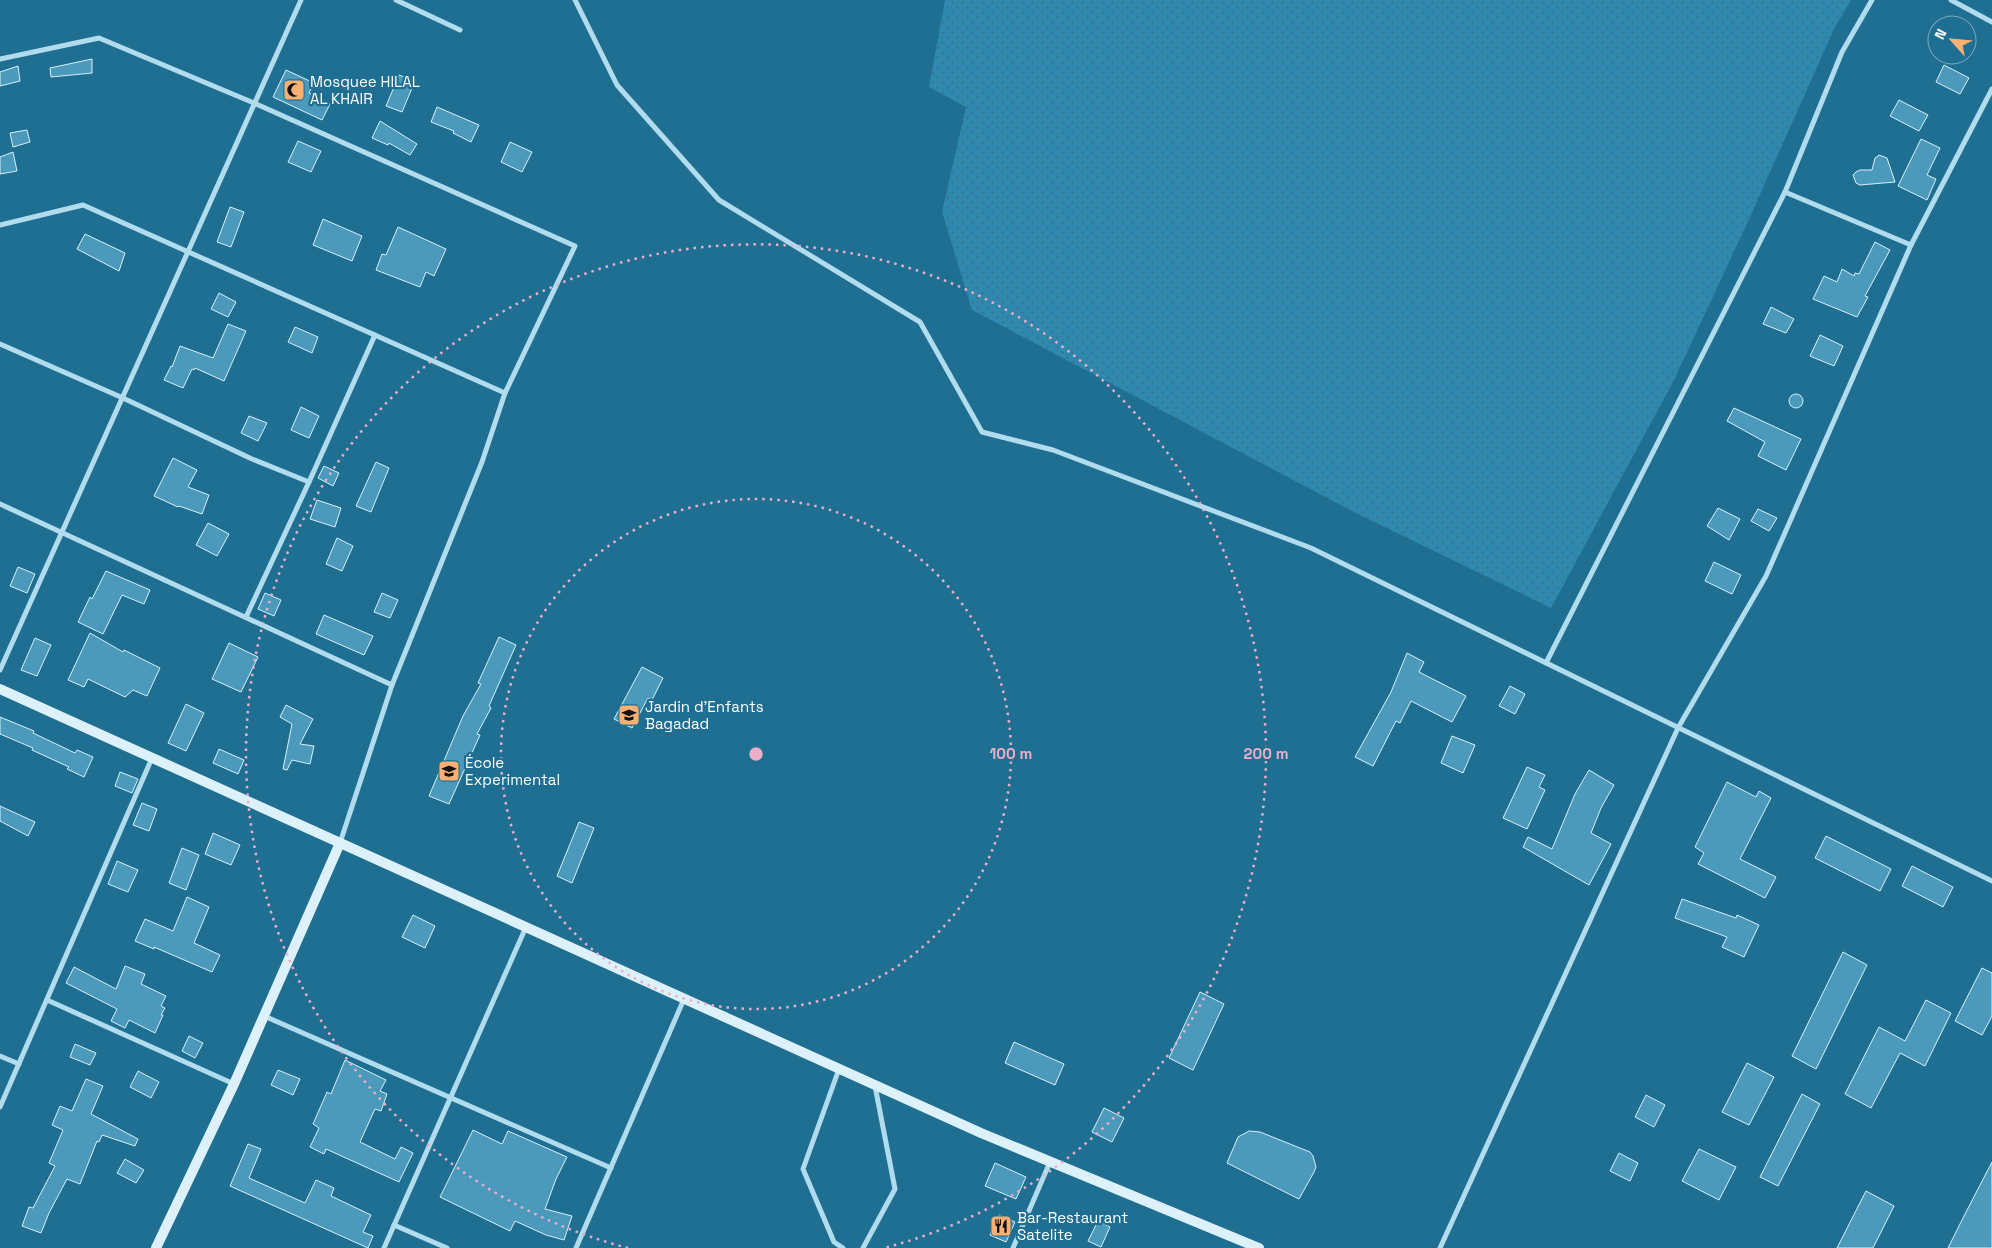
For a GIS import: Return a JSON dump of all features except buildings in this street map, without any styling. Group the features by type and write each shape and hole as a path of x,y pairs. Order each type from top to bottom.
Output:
{"street":[{"path":"0,670 190,251 301,0"},
{"path":"396,0 460,30"},
{"path":"575,0 617,85 719,200 920,322 982,432 1053,450 1311,548 1992,881"},
{"path":"1546,664 1785,192 1842,52 1872,0"},
{"path":"1951,0 1992,22"},
{"path":"0,59 99,38 254,103 574,246 505,393 482,462 392,685 340,843 234,1084 156,1248"},
{"path":"1440,1248 1678,728 1766,576 1911,245 1992,89"},
{"path":"1785,192 1911,245"},
{"path":"0,225 83,204 505,393"},
{"path":"246,617 375,335"},
{"path":"0,344 123,398 252,459 309,482"},
{"path":"0,504 392,685"},
{"path":"0,689 874,1084 1050,1162 1259,1248"},
{"path":"0,1107 152,758"},
{"path":"384,1248 526,927"},
{"path":"576,1248 684,998"},
{"path":"47,1000 234,1084"},
{"path":"264,1016 611,1168"},
{"path":"0,1056 19,1064"},
{"path":"839,1068 803,1169 834,1242 843,1248"},
{"path":"863,1248 895,1189 874,1084"},
{"path":"1012,1248 1050,1162"},
{"path":"394,1225 447,1248"}],"shaded area":[{"path":"945,0 1851,0 1835,27 1745,228 1673,382 1551,608 1352,511 972,310 942,212 966,107 929,87"}],"place":[{"name":"Mosquee HILAL AL KHAIR","path":"294,90"},
{"name":"Jardin d’Enfants Bagadad","path":"629,715"},
{"name":"École Experimental","path":"449,771"},
{"name":"Bar-Restaurant Satelite","path":"1001,1226"}]}
